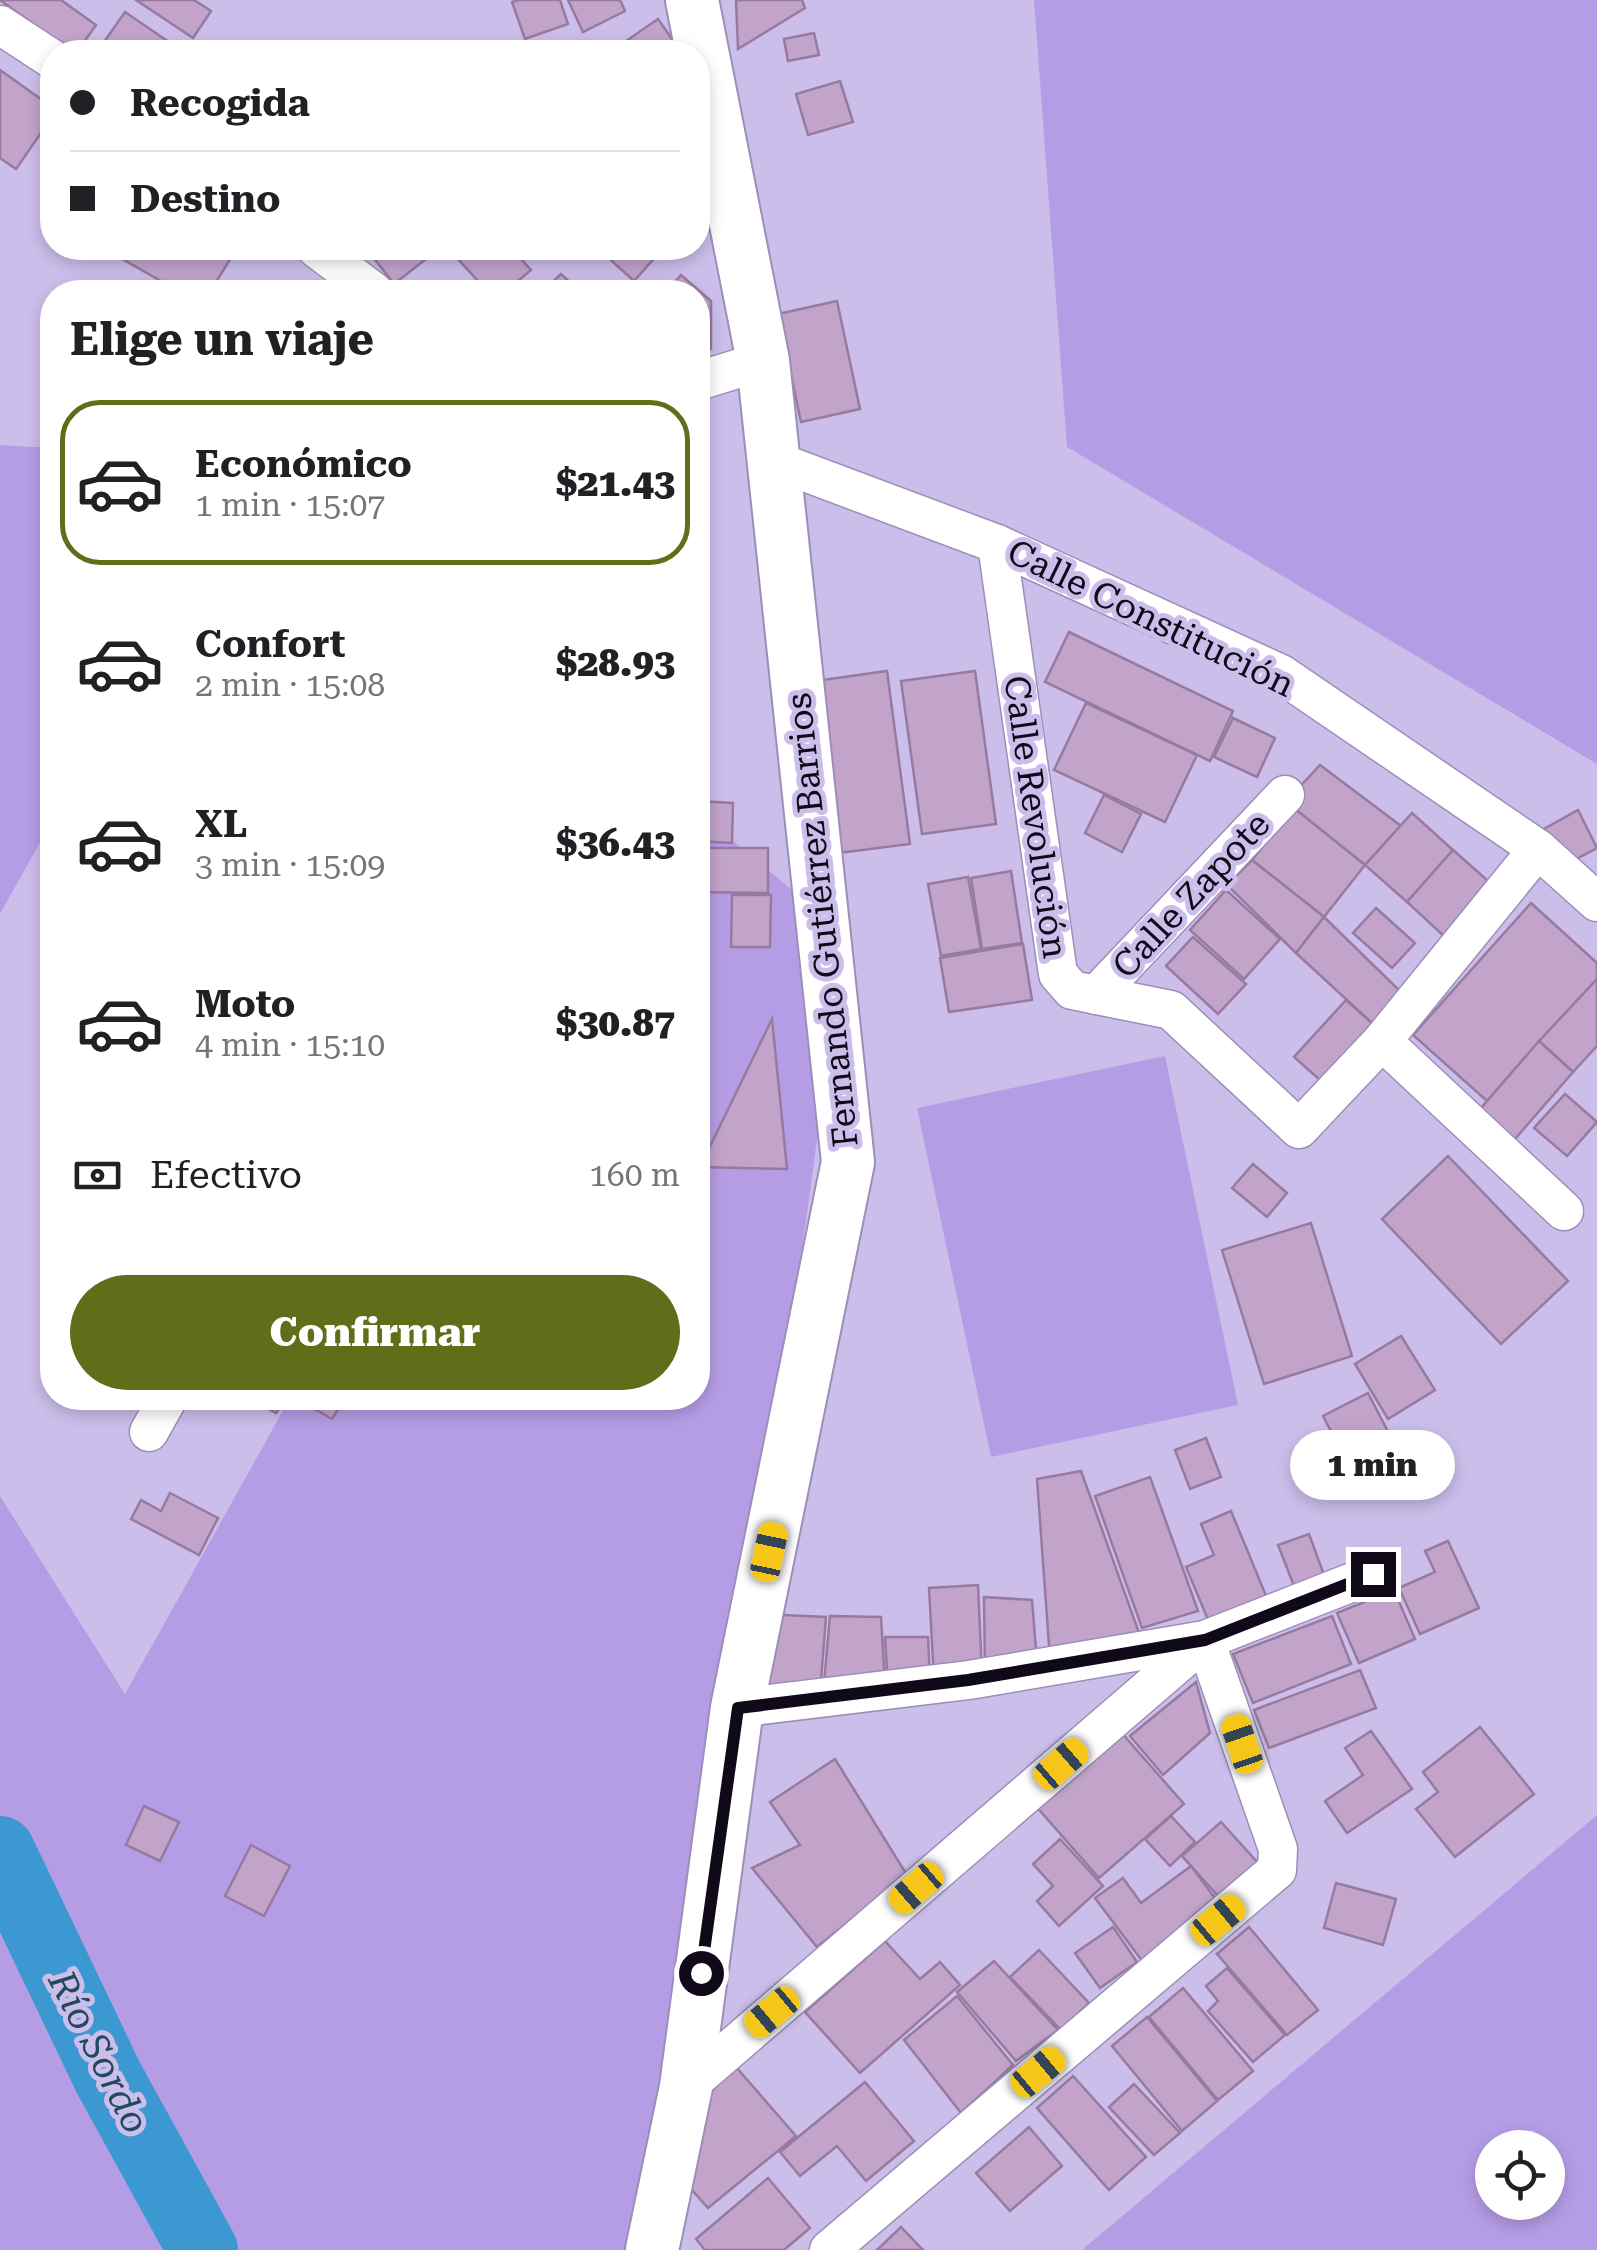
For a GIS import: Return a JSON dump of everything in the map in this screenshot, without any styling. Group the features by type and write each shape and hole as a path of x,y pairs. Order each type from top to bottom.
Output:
{"main road":[{"name":"Fernando Gutiérrez Barrios","path":"692,0 700,40"},
{"name":"Fernando Gutiérrez Barrios","path":"652,2250 686,2087 738,1708 848,1162 763,361 710,92"}],"street":[{"path":"0,26 40,52"},
{"path":"332,260 358,280"},
{"path":"710,377 763,361"},
{"name":"Calle Constitución","path":"773,460 998,544 1281,674 1538,849 1597,902"},
{"name":"Calle Revolución","path":"998,544 1058,974 1072,990 1171,1010 1299,1129 1382,1041"},
{"name":"Calle Zapote","path":"1096,995 1285,795"},
{"path":"1538,849 1382,1041 1564,1211"},
{"path":"148,1432 161,1410"},
{"path":"738,1708 968,1680 1205,1640 1373,1574"},
{"path":"686,2087 1205,1640"},
{"path":"829,2250 1278,1870 1278,1849 1205,1640"}],"shaded area":[{"path":"1034,0 1597,0 1597,764 1067,447"},
{"path":"0,445 40,447 40,842 0,914"},
{"path":"710,822 845,934 666,2250 0,2250 0,1496 125,1694 283,1410 710,1410"},
{"path":"1165,1056 1238,1405 991,1457 917,1108"},
{"path":"1597,1815 1597,2250 1082,2250"}],"building":[{"path":"0,0 61,0 96,25 85,40 55,40"},
{"path":"136,0 194,0 211,11 193,38"},
{"path":"560,0 568,24 525,39 512,2"},
{"path":"568,0 620,0 625,11 583,32"},
{"path":"736,0 802,0 805,8 738,49"},
{"path":"125,12 166,40 105,40"},
{"path":"658,19 673,40 628,40"},
{"path":"814,33 819,55 788,61 784,39"},
{"path":"0,70 40,98 40,134 16,169 0,158"},
{"path":"840,81 853,122 808,135 796,94"},
{"path":"124,260 230,260 217,280 159,280"},
{"path":"375,260 425,260 399,280 391,280"},
{"path":"459,260 522,260 531,270 519,280 477,280"},
{"path":"611,260 653,260 633,280"},
{"path":"837,301 860,409 801,422 778,314"},
{"path":"1069,632 1233,711 1210,761 1045,682"},
{"path":"887,671 910,844 838,853 815,681"},
{"path":"975,671 996,824 922,834 901,681"},
{"path":"1086,703 1197,755 1165,822 1054,770"},
{"path":"1233,718 1275,738 1257,777 1214,757"},
{"path":"1320,765 1401,826 1365,865 1285,803"},
{"path":"1104,795 1141,814 1122,852 1085,833"},
{"path":"710,802 733,803 732,843 710,842"},
{"path":"1294,808 1365,865 1324,917 1252,860"},
{"path":"1578,810 1597,848 1561,867 1526,839"},
{"path":"1412,813 1453,850 1407,902 1365,865"},
{"path":"710,848 768,848 768,893 710,892"},
{"path":"1453,850 1495,887 1447,939 1407,902"},
{"path":"1252,860 1324,917 1296,953 1227,885"},
{"path":"1011,871 1022,943 982,949 971,878"},
{"path":"968,877 981,949 941,956 928,884"},
{"path":"1226,890 1280,939 1244,979 1190,930"},
{"path":"732,895 771,895 770,947 731,947"},
{"path":"1531,903 1597,963 1597,979 1487,1101 1413,1035"},
{"path":"1376,908 1415,943 1392,968 1353,933"},
{"path":"1324,917 1401,992 1373,1024 1296,953"},
{"path":"1193,937 1246,984 1218,1014 1166,966"},
{"path":"1023,944 1032,1000 949,1012 940,958"},
{"path":"1597,979 1597,1046 1573,1072 1539,1041"},
{"path":"1346,1000 1373,1024 1321,1081 1294,1057"},
{"path":"772,1019 787,1169 710,1167 710,1146"},
{"path":"1539,1041 1573,1072 1509,1146 1474,1116"},
{"path":"1565,1094 1597,1122 1567,1156 1534,1128"},
{"path":"1448,1156 1568,1281 1501,1344 1382,1219"},
{"path":"1253,1164 1287,1193 1267,1217 1232,1188"},
{"path":"1311,1223 1352,1356 1264,1384 1222,1250"},
{"path":"1401,1336 1435,1390 1388,1419 1355,1364"},
{"path":"1368,1393 1398,1451 1354,1475 1323,1416"},
{"path":"317,1410 338,1410 332,1419"},
{"path":"1206,1438 1221,1477 1190,1489 1175,1450"},
{"path":"1081,1471 1143,1644 1050,1659 1037,1479"},
{"path":"1150,1477 1198,1611 1142,1628 1095,1496"},
{"path":"170,1493 218,1518 199,1555 131,1519 141,1500 161,1511"},
{"path":"1231,1511 1267,1598 1209,1622 1186,1567 1214,1555 1201,1524"},
{"path":"1309,1534 1324,1575 1294,1586 1278,1545"},
{"path":"1448,1541 1479,1608 1420,1634 1399,1588 1435,1572 1425,1551"},
{"path":"978,1585 982,1674 934,1679 929,1588"},
{"path":"1394,1590 1415,1639 1359,1663 1337,1613"},
{"path":"984,1597 1032,1600 1037,1662 985,1669"},
{"path":"761,1614 826,1617 820,1693 746,1702"},
{"path":"830,1616 881,1617 885,1685 823,1694"},
{"path":"1332,1616 1351,1664 1253,1703 1233,1654"},
{"path":"885,1637 928,1637 930,1680 888,1687"},
{"path":"1360,1670 1376,1708 1269,1748 1254,1710"},
{"path":"1196,1682 1210,1733 1163,1775 1130,1736"},
{"path":"1480,1727 1534,1794 1455,1857 1416,1809 1438,1792 1423,1772"},
{"path":"1120,1731 1184,1804 1099,1878 1035,1805"},
{"path":"1371,1731 1412,1789 1347,1833 1325,1801 1363,1775 1345,1748"},
{"path":"835,1759 907,1875 817,1947 752,1868 800,1845 770,1802"},
{"path":"144,1806 179,1822 160,1861 126,1845"},
{"path":"1171,1816 1195,1842 1170,1866 1145,1839"},
{"path":"1221,1822 1258,1863 1219,1897 1182,1856"},
{"path":"1060,1839 1103,1886 1059,1926 1037,1901 1053,1886 1033,1864"},
{"path":"251,1845 290,1866 264,1916 225,1896"},
{"path":"1191,1866 1220,1905 1143,1962 1095,1898 1123,1878 1141,1903"},
{"path":"1336,1883 1396,1899 1383,1945 1324,1928"},
{"path":"1113,1927 1137,1962 1100,1988 1075,1953"},
{"path":"1249,1927 1318,2010 1287,2035 1217,1954"},
{"path":"885,1941 920,1979 940,1962 960,1985 860,2073 805,2012"},
{"path":"1039,1950 1089,2003 1061,2030 1010,1977"},
{"path":"994,1961 1058,2030 1016,2061 957,1992"},
{"path":"1227,1968 1285,2035 1253,2062 1208,2011 1218,2001 1206,1986"},
{"path":"1183,1988 1253,2071 1218,2100 1149,2017"},
{"path":"957,1996 1013,2065 961,2113 904,2040"},
{"path":"1147,2017 1217,2101 1182,2131 1112,2046"},
{"path":"736,2067 796,2136 708,2208 684,2181 695,2107"},
{"path":"1073,2076 1146,2157 1109,2190 1037,2108"},
{"path":"865,2082 914,2141 866,2181 837,2146 800,2176 780,2152"},
{"path":"1134,2084 1180,2133 1154,2155 1109,2107"},
{"path":"1029,2127 1062,2166 1010,2211 976,2173"},
{"path":"768,2178 810,2228 784,2250 705,2250 696,2239"},
{"path":"901,2227 923,2250 877,2250"}],"waterway":[{"name":"Río Sordo","path":"0,1851 108,2077 203,2250"}],"route":[{"path":"701,1973 738,1708 968,1680 1205,1640 1373,1574"}]}
